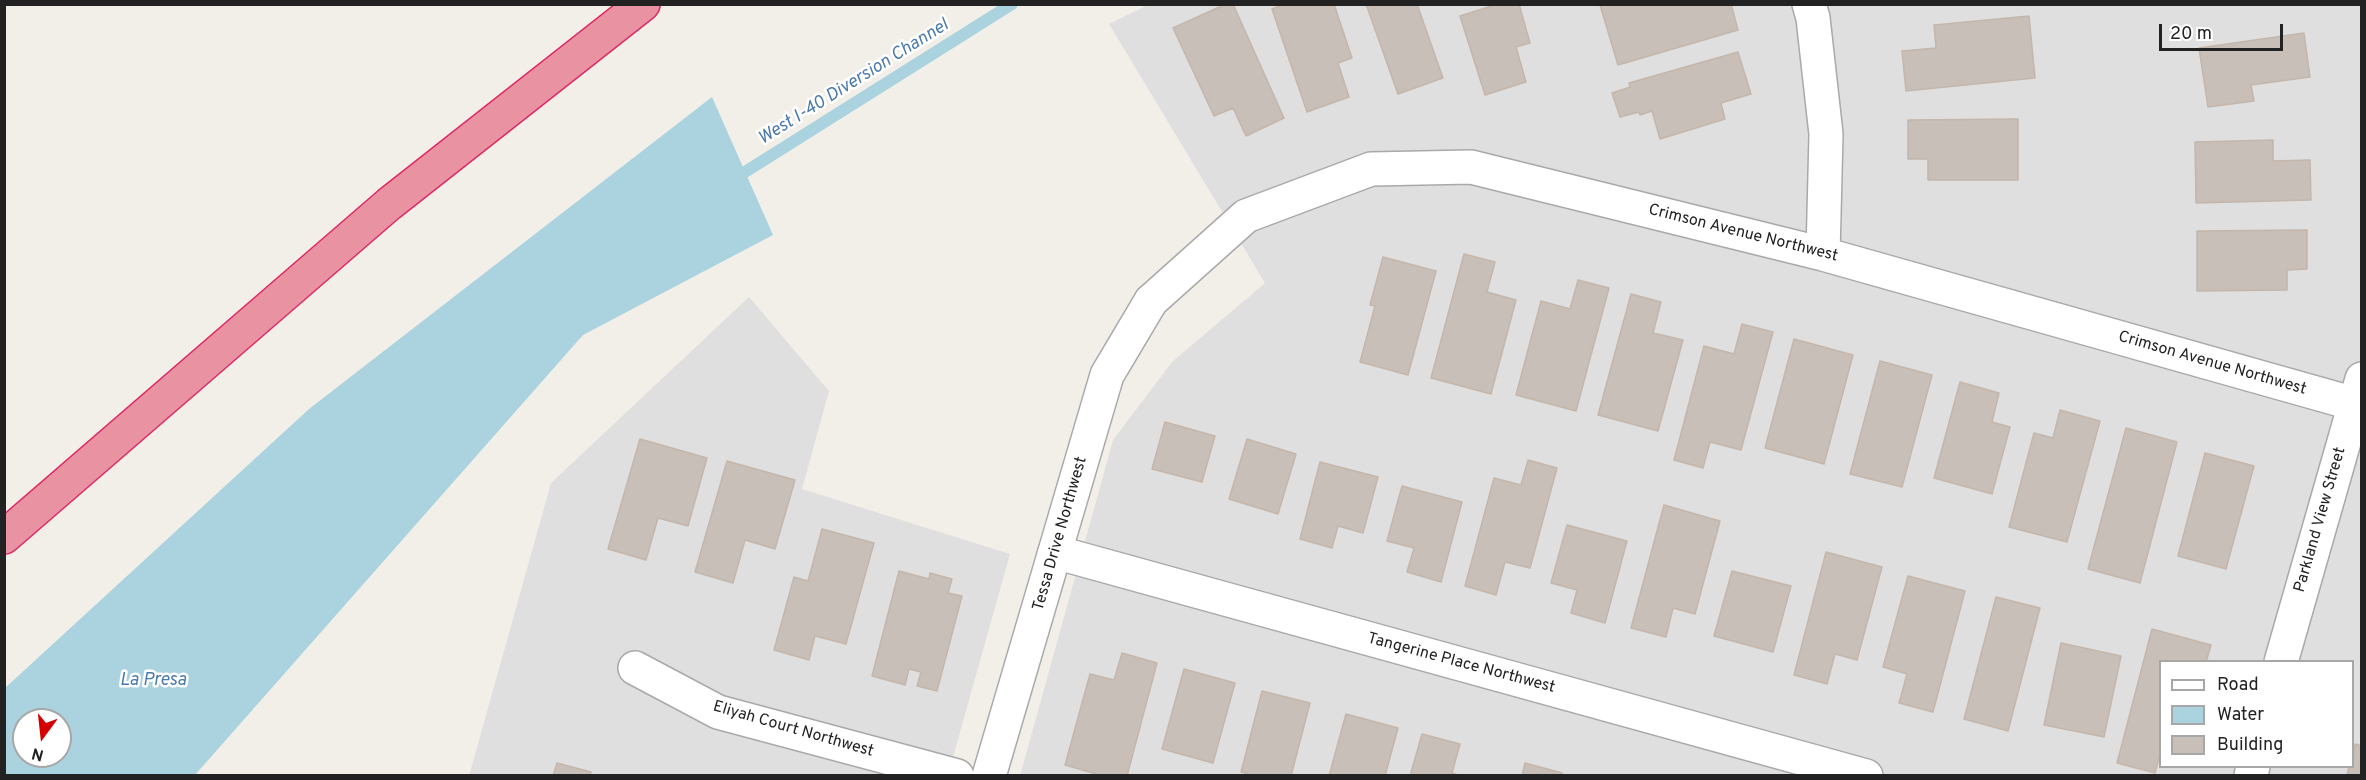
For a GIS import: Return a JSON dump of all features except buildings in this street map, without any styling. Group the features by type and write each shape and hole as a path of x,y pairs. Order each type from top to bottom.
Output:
{"highway":[{"path":"4,537 389,204 643,4"}],"street":[{"path":"1809,4 1813,18 1826,134 1823,254"},
{"name":"Crimson Avenue Northwest","path":"1151,301 1246,216 1371,169 1471,167 1823,254 2359,396"},
{"name":"Tessa Drive Northwest","path":"989,776 1107,375 1151,301"},
{"name":"Parkland View Street","path":"2282,660 2359,396"},
{"name":"Tangerine Place Northwest","path":"1055,552 1866,776"},
{"name":"Eliyah Court Northwest","path":"635,668 718,712 957,776"}],"shaded area":[{"path":"1150,4 2361,5 2361,775 1020,776 1113,440 1172,362 1265,283 1109,24"},
{"path":"749,297 829,391 802,489 1010,554 948,775 469,776 551,483"}],"water":[{"name":"La Presa","path":"712,97 773,235 583,335 195,775 5,775 5,688 309,409"}],"waterway":[{"name":"West I-40 Diversion Channel","path":"745,172 1012,4"}]}
